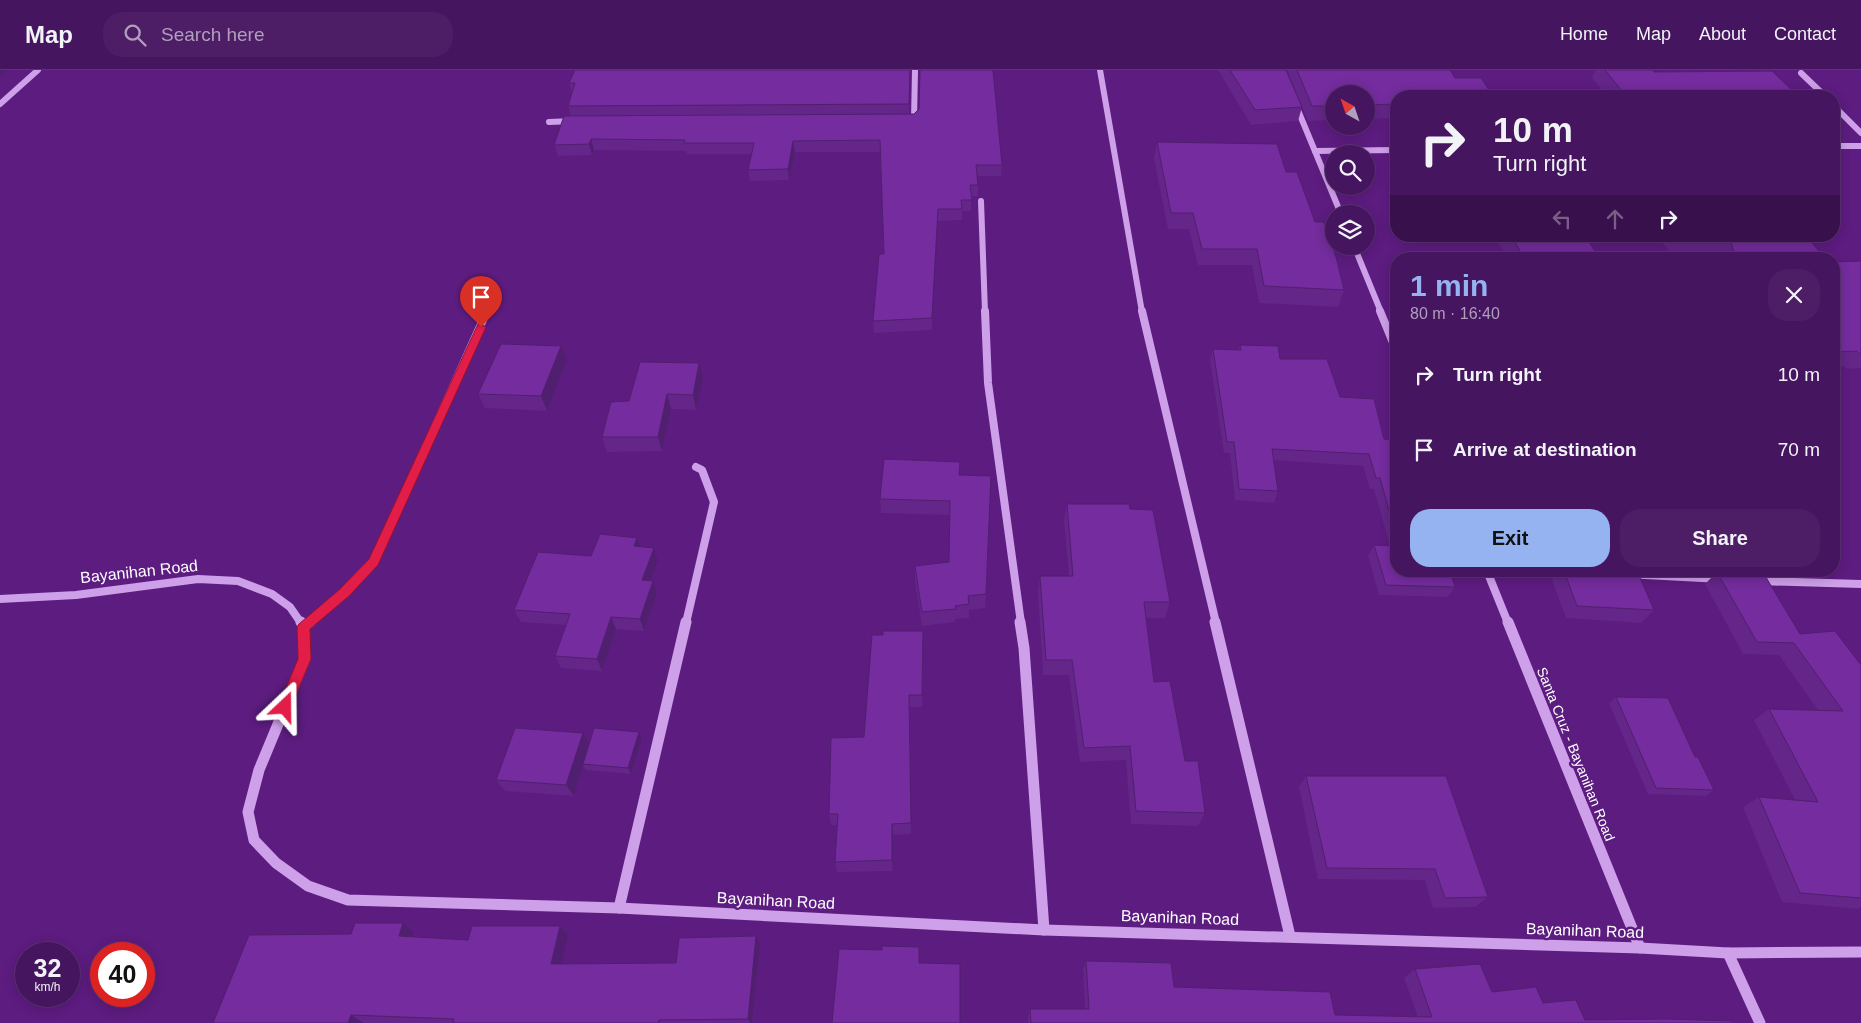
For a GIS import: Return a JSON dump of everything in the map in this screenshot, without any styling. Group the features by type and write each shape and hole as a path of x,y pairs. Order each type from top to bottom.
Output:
{"street":[{"path":"0,104 38,70"},
{"path":"904,120 914,120 915,70"},
{"path":"1100,70 1140,304 1290,936"},
{"path":"1801,72 1819,90"},
{"path":"1293,97 1337,205"},
{"path":"1840,112 1861,133"},
{"path":"550,122 579,122"},
{"path":"1840,146 1861,146"},
{"path":"1315,151 1390,150"},
{"path":"981,201 988,383 1024,648 1044,930"},
{"path":"1358,255 1390,335"},
{"path":"304,627 345,593 374,562 496,292"},
{"path":"618,908 714,502 702,470 696,467"},
{"name":"Santa Cruz - Bayanihan Road","path":"1489,577 1640,948"},
{"path":"1684,577 1733,580"},
{"name":"Bayanihan Road","path":"0,599 76,594 198,579 238,581 272,594 290,607 304,627 305,659 259,770 248,812 254,840 276,863 308,886 348,900 618,908 1044,930 1290,936 1640,948 1728,953 1861,952"},
{"path":"1752,580 1861,584"},
{"path":"1728,953 1760,1023"}],"building":[{"path":"575,70 910,70 909,104 568,106 575,83 569,83"},
{"path":"920,70 993,70 1002,165 976,165 978,185 970,185 972,200 961,200 962,209 938,209 932,318 873,321 879,254 884,254 880,140 793,141 788,169 748,170 754,143 684,143 685,140 591,139 589,144 554,145 564,116 914,114 919,109"},
{"path":"1230,70 1286,70 1302,107 1255,110"},
{"path":"1297,70 1450,70 1455,78 1481,78 1489,90 1390,90 1390,104 1375,105 1375,85 1325,85 1325,106 1312,106"},
{"path":"1605,70 1652,70 1654,72 1772,71 1792,90 1621,90"},
{"path":"1157,142 1277,144 1286,172 1297,172 1315,222 1324,222 1325,255 1335,255 1344,290 1264,286 1257,249 1202,249 1193,213 1171,213"},
{"path":"1515,242 1589,242 1595,252 1521,252"},
{"path":"1731,242 1812,242 1820,252 1734,252"},
{"path":"1861,261 1861,355 1857,351 1840,352 1840,262"},
{"path":"501,344 561,346 541,396 478,394"},
{"path":"1240,345 1278,346 1280,359 1327,359 1340,397 1374,399 1384,439 1390,440 1390,514 1380,478 1376,478 1369,454 1272,449 1278,491 1239,489 1234,442 1227,442 1213,349 1241,350"},
{"path":"640,362 699,363 693,395 667,394 658,437 602,437 611,402 629,401"},
{"path":"884,459 960,462 959,475 991,476 986,594 968,596 969,604 955,606 956,609 922,612 915,566 949,562 950,501 880,499"},
{"path":"1067,504 1129,504 1130,509 1153,510 1170,602 1144,602 1154,682 1170,681 1185,761 1198,761 1205,813 1136,811 1130,746 1084,748 1072,660 1046,660 1040,576 1073,576"},
{"path":"600,534 637,538 634,546 654,548 642,580 653,581 640,619 611,617 597,659 555,656 570,614 514,610 538,552 591,556"},
{"path":"1374,545 1390,546 1390,577 1452,577 1455,587 1386,585"},
{"path":"1566,577 1640,577 1654,610 1577,606"},
{"path":"1720,577 1766,577 1800,634 1835,631 1861,665 1861,898 1800,893 1759,797 1818,802 1769,709 1843,711 1794,643 1757,642"},
{"path":"883,631 923,631 922,695 909,695 911,823 892,824 892,860 835,862 838,814 829,814 831,738 864,737 872,635 883,635"},
{"path":"1616,697 1668,698 1695,757 1698,757 1714,790 1656,788"},
{"path":"515,728 583,733 566,785 496,780"},
{"path":"594,728 639,732 628,768 583,764"},
{"path":"1306,776 1446,776 1488,897 1445,898 1435,869 1327,868"},
{"path":"355,923 403,923 399,936 468,940 472,926 560,926 551,964 676,963 679,938 756,936 748,1019 659,1020 658,1023 453,1023 454,1019 351,1015 348,1023 213,1023 249,935 351,934"},
{"path":"882,946 919,947 919,963 960,964 960,1023 832,1023 839,949 882,950"},
{"path":"1086,961 1171,963 1174,987 1330,992 1335,1015 1432,1017 1415,969 1480,964 1492,992 1536,987 1543,1003 1576,1000 1585,1020 1665,1019 1732,1021 1733,1023 1031,1023 1030,1009 1089,1009"}],"route":[{"path":"285,707 305,659 304,627 345,593 374,562 481,327"}]}
